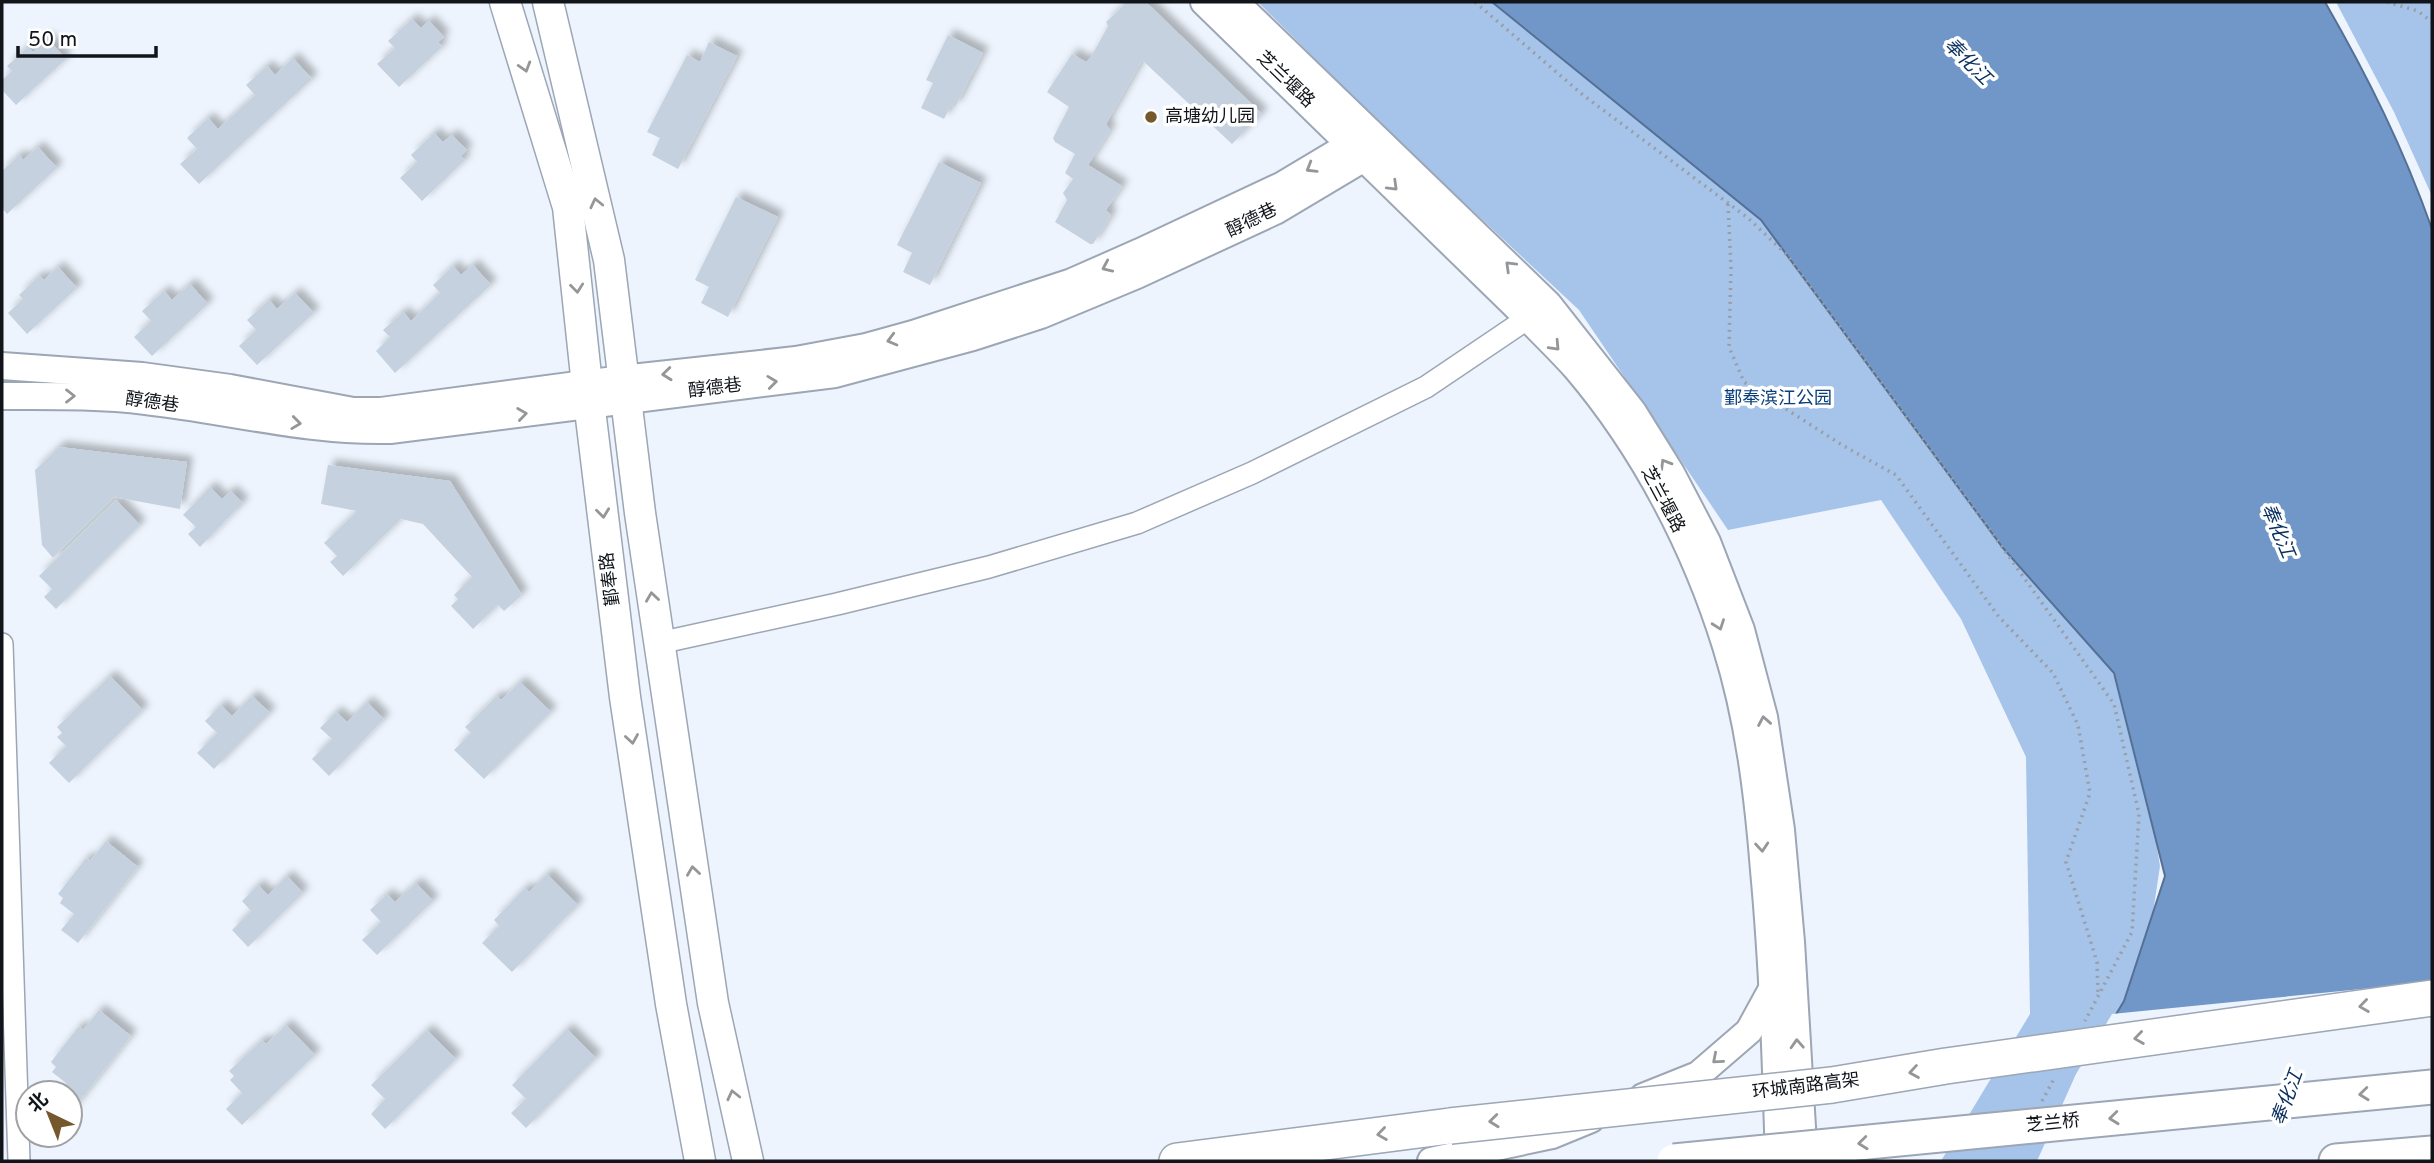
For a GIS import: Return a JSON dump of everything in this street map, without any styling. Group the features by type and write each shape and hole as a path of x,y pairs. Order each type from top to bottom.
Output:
{"highway":[{"name":"环城南路高架","path":"1177,1161 1393,1132 1832,1085 2432,998"}],"main road":[{"name":"鄞奉路","path":"505,2 568,206 625,696 671,1004 700,1161"},
{"path":"548,2 609,260 623,389 713,1003 748,1161"},
{"name":"芝兰桥","path":"1674,1161 2432,1087"},
{"path":"2336,1161 2432,1153"}],"street":[{"name":"芝兰堰路","path":"1204,2 1367,145 1538,311 1633,412 1671,473 1707,542 1741,630 1764,716 1780,830 1791,942 1804,1161"},
{"name":"芝兰堰路","path":"1235,2 1367,145"},
{"name":"醇德巷","path":"2,396 96,396 356,430 390,430 452,423 623,389 835,374 1030,319 1137,275 1275,211 1367,145"},
{"name":"芝兰堰路","path":"1538,311 1575,368 1635,449 1668,505 1704,585 1727,646 1756,781 1773,987 1779,1161"},
{"path":"659,643 964,573 1137,523 1252,473 1426,387 1538,311"},
{"name":"醇德巷","path":"2,366 142,376 230,388 353,411 588,395"},
{"path":"2,645 19,1161"},
{"path":"1431,1161 1552,1135 1698,1075 1749,1031 1773,987"}],"path":[{"path":"1475,2 1583,95 1748,218 1787,255 1995,537 2114,704 2139,814 2132,932 2098,997 2097,961 2066,862 2091,793 2078,725 2053,673 1999,617 1896,475 1842,445 1744,382 1729,347 1731,267 1728,204"},
{"path":"2387,2 2418,11 2432,23"}],"green space":[{"name":"鄞奉滨江公园","path":"1258,2 1500,2 1689,152 1847,299 2093,626 2139,736 2160,866 2142,986 2046,1161 1941,1161 2030,1014 2026,757 1961,619 1881,500 1728,530 1579,310 1382,126"},
{"path":"2336,2 2432,2 2432,196 2394,112"}],"water":[{"name":"奉化江","path":"1492,2 2325,2 2384,113 2432,229 2432,1161 2079,1076 2124,1001 2165,876 2114,673 2003,548 1761,220"}],"pier":[{"path":"2432,982 2432,1161 2037,1161 2076,1074 2112,1014"}],"building":[{"path":"1127,2 1146,2 1262,114 1232,144 1142,60 1106,124 1110,130 1088,165 1122,186 1106,210 1111,215 1093,244 1090,244 1055,222 1067,200 1063,193 1073,179 1065,173 1075,154 1053,138 1069,107 1047,92 1072,54 1086,62 1091,57 1108,26 1106,22"},
{"path":"412,19 421,28 429,21 444,37 438,42 442,47 399,87 377,64 395,48 388,41"},
{"path":"948,35 983,53 955,107 951,105 944,119 921,108 933,83 926,80"},
{"path":"47,38 66,59 16,105 2,90 2,80 12,71 7,66 28,47 33,52"},
{"path":"709,42 737,56 678,169 652,155 660,138 647,132 687,55 700,62"},
{"path":"293,58 312,79 199,184 180,164 197,149 187,138 208,118 218,129 255,95 246,85 267,66 275,75"},
{"path":"434,133 443,142 452,135 467,150 461,156 465,160 422,201 400,178 417,162 411,155"},
{"path":"38,147 57,168 7,214 2,208 2,171 19,155 23,160"},
{"path":"939,162 981,183 930,285 903,272 912,253 897,245"},
{"path":"736,197 778,217 728,317 701,303 709,287 695,280"},
{"path":"473,265 491,285 395,373 376,351 390,337 383,330 403,312 411,321 440,293 433,285 453,266 461,275"},
{"path":"58,267 77,288 27,334 8,313 23,299 19,295 39,276 44,280"},
{"path":"190,284 208,304 152,356 134,337 151,321 142,311 164,291 172,300"},
{"path":"295,293 314,313 257,365 239,346 256,330 247,320 269,300 277,309"},
{"path":"59,447 187,462 180,509 114,497 53,558 42,545 35,470"},
{"path":"328,465 450,481 522,595 504,611 498,605 473,629 451,606 458,599 454,595 472,577 423,524 401,519 343,576 330,562 337,556 324,543 357,511 321,504"},
{"path":"210,487 222,499 231,491 243,503 200,547 188,534 196,527 183,515"},
{"path":"116,500 140,525 56,609 44,597 52,589 39,576"},
{"path":"110,676 143,710 69,783 49,763 66,746 57,737 62,733 57,727"},
{"path":"520,682 551,712 484,779 454,750 471,733 465,727 497,696 501,700"},
{"path":"252,696 270,713 214,769 197,753 217,733 205,721 221,705 232,716"},
{"path":"367,702 384,719 329,776 312,759 332,739 320,728 336,712 347,722"},
{"path":"106,841 138,867 78,943 61,930 74,914 60,903 63,898 58,894 86,858 90,861"},
{"path":"547,874 578,905 512,972 482,943 499,926 494,920 525,888 529,892"},
{"path":"287,876 303,893 248,947 232,930 251,911 242,901 258,885 268,895"},
{"path":"416,883 433,901 377,955 362,940 381,922 370,910 387,894 395,902"},
{"path":"99,1010 131,1036 84,1095 84,1079 61,1079 52,1072 56,1067 51,1062 79,1026 83,1030"},
{"path":"286,1025 315,1055 242,1125 226,1109 242,1093 230,1080 234,1076 229,1071 262,1040 266,1044"},
{"path":"567,1029 596,1058 526,1128 511,1113 526,1099 512,1085"},
{"path":"427,1030 456,1059 385,1129 371,1114 385,1099 371,1085"}],"place":[{"name":"高塘幼儿园","path":"1151,117"}]}
